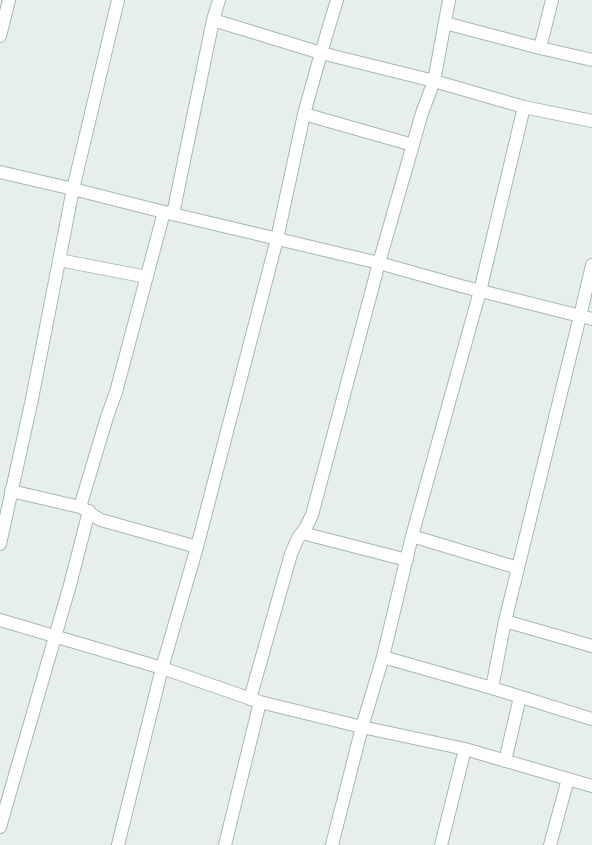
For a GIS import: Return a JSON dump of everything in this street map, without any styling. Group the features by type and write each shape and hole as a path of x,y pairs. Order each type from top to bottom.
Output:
{"street":[{"path":"0,36 9,0"},
{"path":"0,544 32,399 73,189 118,0"},
{"path":"0,827 70,585 84,509 147,277 168,214 213,20 219,0"},
{"path":"118,845 162,668 197,547 277,240 304,114 337,0"},
{"path":"225,845 255,700 291,554 298,538 312,515 379,263 422,112 434,81 449,0"},
{"path":"540,48 552,0"},
{"path":"213,20 321,53 434,81 524,107 592,121"},
{"path":"445,23 592,60"},
{"path":"332,845 362,727 384,657 412,536 480,291 524,107"},
{"path":"304,114 413,145"},
{"path":"0,172 73,189 168,214 379,263 480,291 586,317"},
{"path":"59,260 147,277"},
{"path":"492,688 505,621 518,568 586,317 592,265"},
{"path":"11,491 84,509 94,517 101,520 197,547"},
{"path":"302,533 406,560"},
{"path":"412,536 518,568"},
{"path":"0,620 162,668 255,700 362,727 465,749 592,786"},
{"path":"505,621 592,646"},
{"path":"384,657 592,719"},
{"path":"505,761 520,697"},
{"path":"441,845 465,749"},
{"path":"550,845 568,779"}]}
